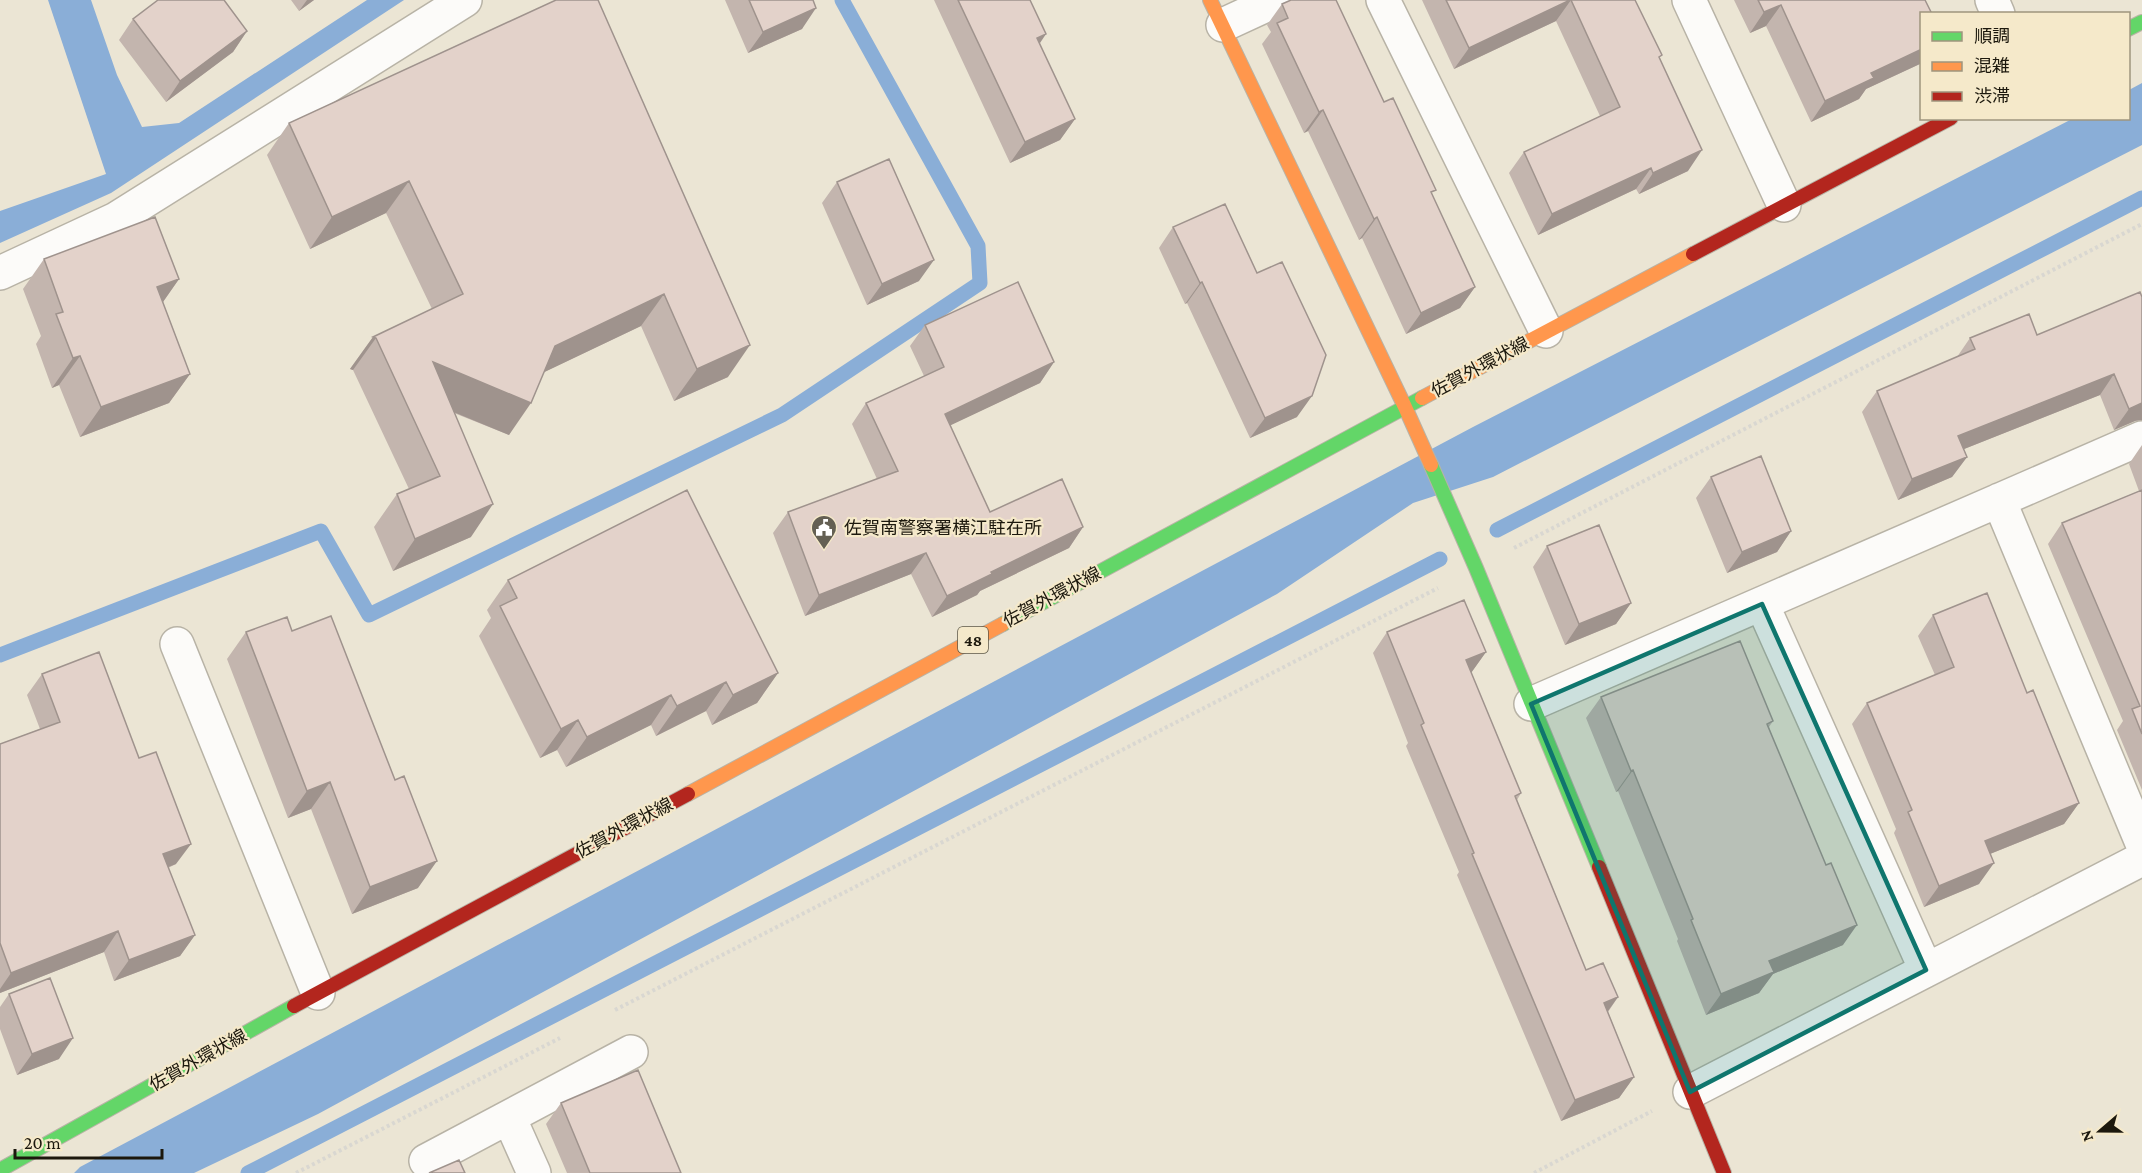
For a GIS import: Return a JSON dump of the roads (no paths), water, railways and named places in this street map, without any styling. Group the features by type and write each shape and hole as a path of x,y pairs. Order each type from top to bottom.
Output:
{"main road":[{"path":"1217,13 1405,407 1476,568 1724,1173"},
{"name":"佐賀外環状線","path":"0,1170 318,993 1546,331 1947,120"}],"street":[{"path":"0,273 116,219 465,0"},
{"path":"1217,13 1277,0"},
{"path":"1383,0 1546,331"},
{"path":"1689,0 1784,205"},
{"path":"1532,704 2142,438"},
{"path":"1999,500 2142,843"},
{"path":"1762,604 1926,970"},
{"path":"177,644 318,993"},
{"path":"1690,1092 2142,859"},
{"path":"426,1161 631,1052"},
{"path":"509,1117 534,1173"}],"water":[{"path":"48,0 91,0 117,75 142,127 179,123 367,0 404,0 111,193 0,243 0,211 106,174"},
{"path":"2142,83 2142,145 1493,477 1413,503 1277,594 318,1114 194,1173 74,1173 80,1167 1473,427 2070,120 2130,120 2130,89"}],"waterway":[{"path":"0,655 321,531 369,615 782,415 980,283 978,246 842,0"},
{"path":"1497,530 2142,198"},
{"path":"248,1173 1440,559"}],"place":[{"name":"佐賀南警察署横江駐在所","path":"824,551"}]}
